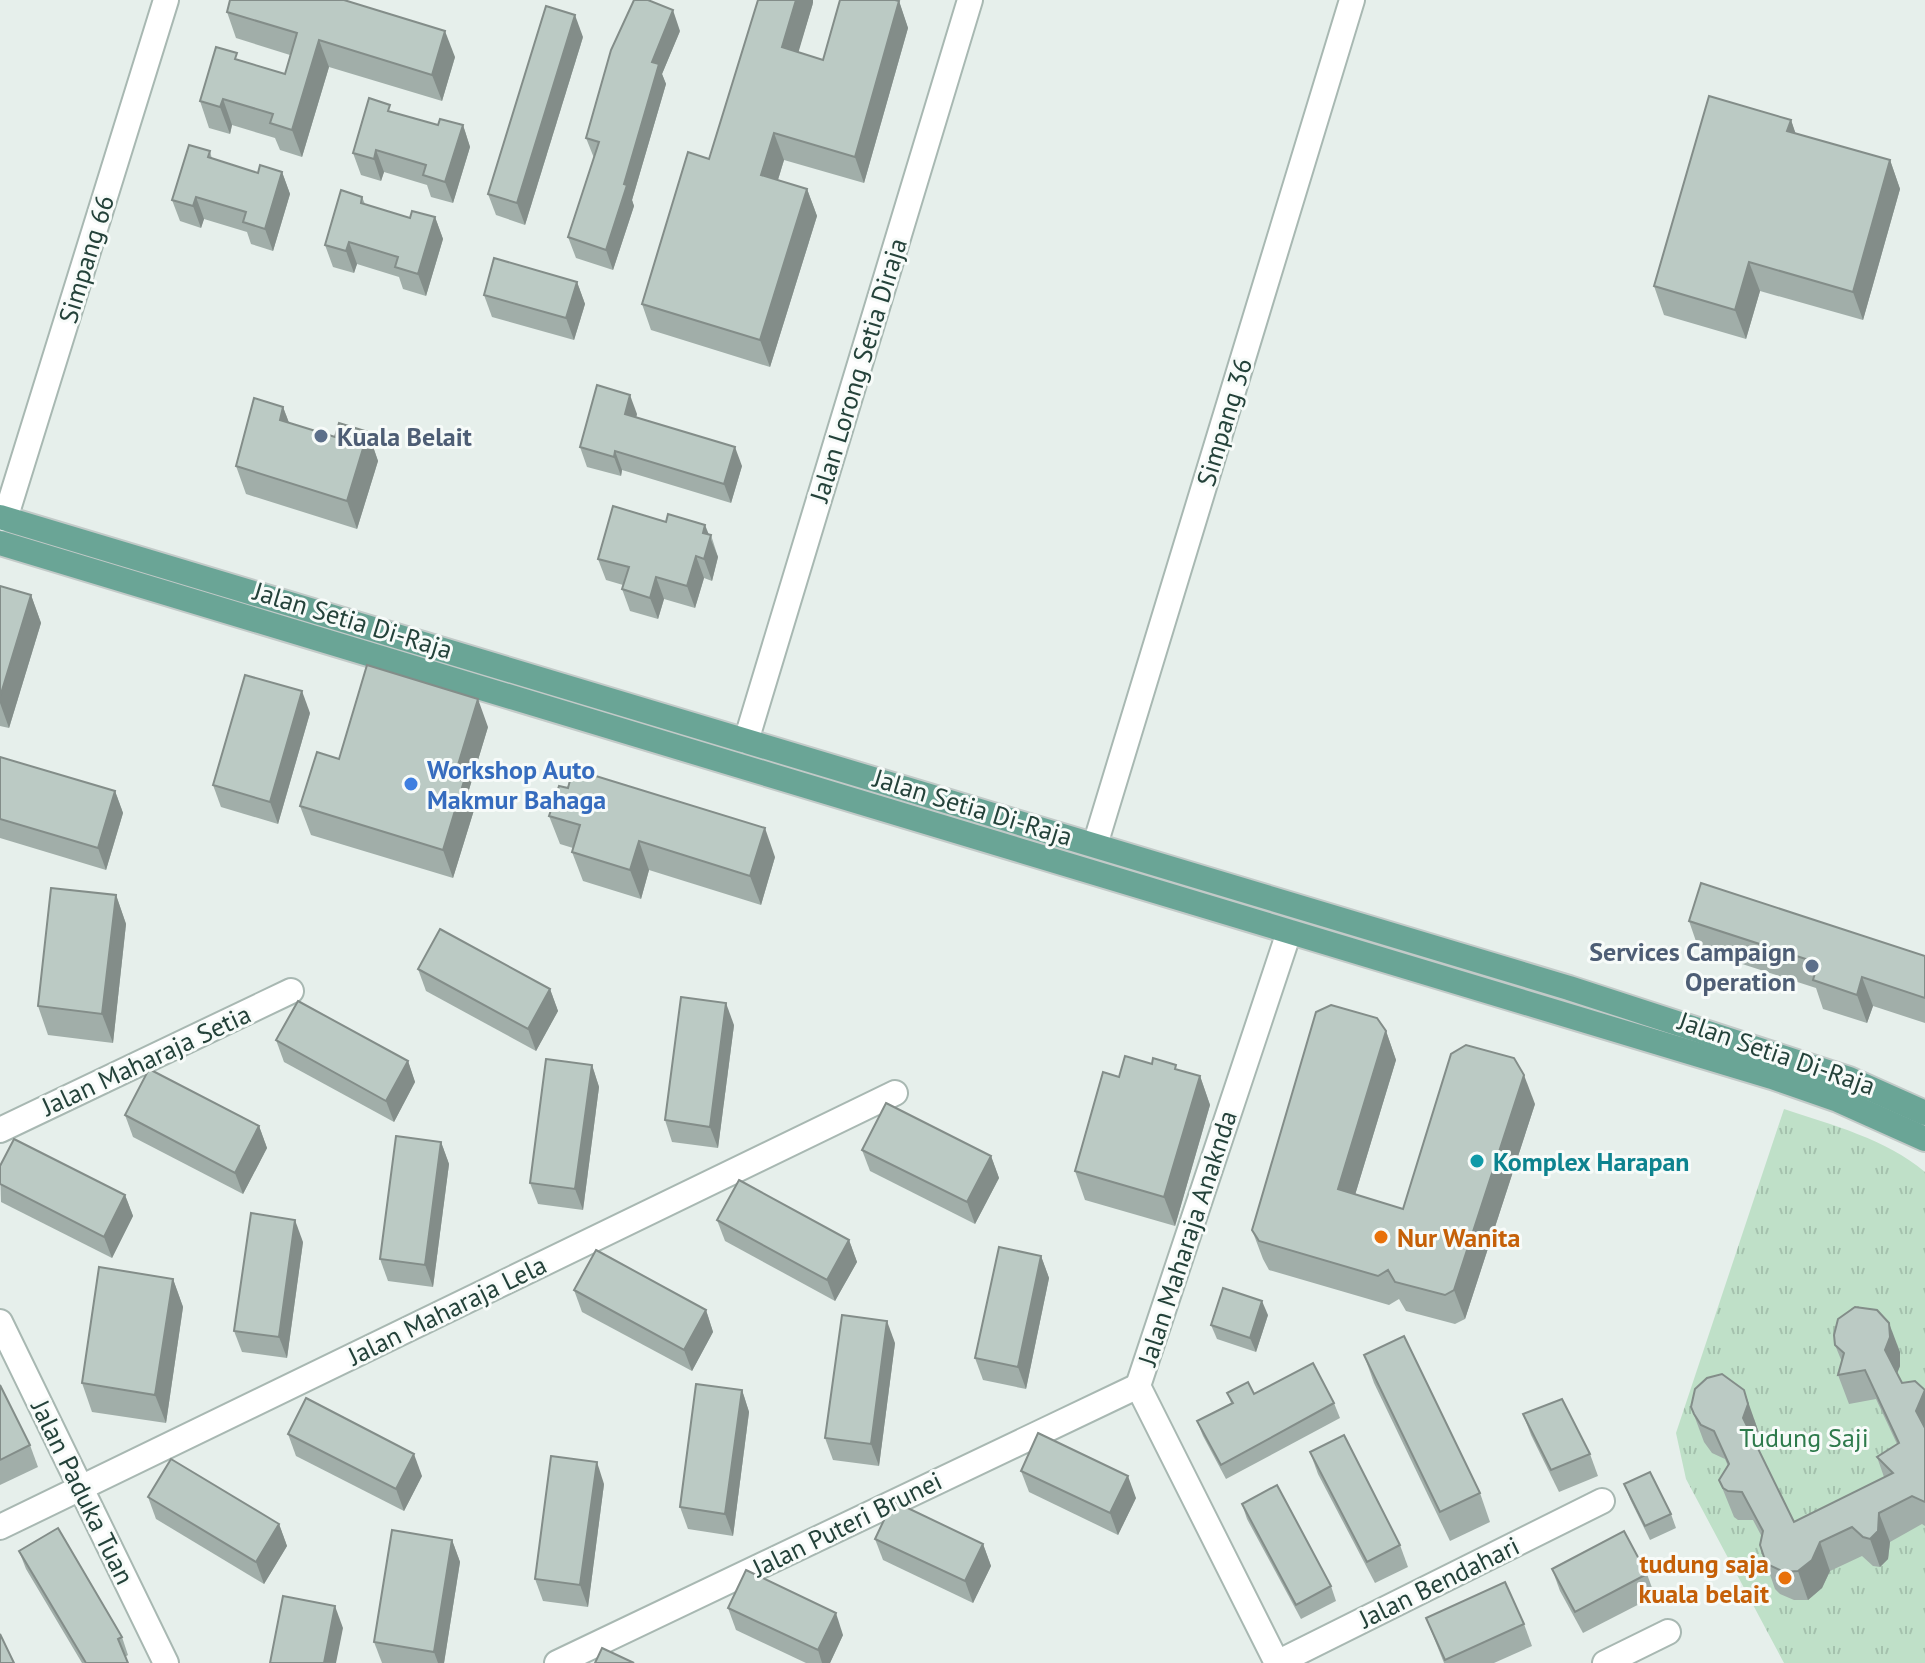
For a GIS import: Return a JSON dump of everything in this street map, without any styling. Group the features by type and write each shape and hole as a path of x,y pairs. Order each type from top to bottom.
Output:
{"main road":[{"name":"Jalan Setia Di-Raja","path":"3,518 1645,1012 1849,1079 1925,1113"},
{"name":"Jalan Setia Di-Raja","path":"0,543 1772,1077 1838,1100 1925,1139"}],"street":[{"name":"Simpang 66","path":"3,518 166,0"},
{"name":"Jalan Lorong Setia Diraja","path":"746,741 970,0"},
{"name":"Simpang 36","path":"1095,845 1352,0"},
{"name":"Jalan Maharaja Anaknda","path":"1277,1663 1138,1386 1289,932"},
{"name":"Jalan Maharaja Setia","path":"0,1130 291,991"},
{"name":"Jalan Maharaja Lela","path":"0,1527 895,1093"},
{"name":"Jalan Paduka Tuan","path":"0,1322 166,1663"},
{"name":"Jalan Puteri Brunei","path":"557,1663 1138,1386"},
{"name":"Jalan Bendahari","path":"1277,1663 1602,1501"},
{"path":"1605,1663 1668,1632"}],"green space":[{"name":"Tudung Saji","path":"1784,1109 1876,1142 1910,1160 1925,1172 1925,1663 1784,1663 1686,1479 1676,1433"}],"building":[{"path":"230,0 344,0 445,31 432,75 319,40 292,130 270,123 273,114 223,99 220,107 200,101 216,47 237,53 235,59 285,74 297,33 227,12"},
{"path":"634,0 648,0 673,10 652,62 659,64 606,250 568,237 599,142 586,138 611,50"},
{"path":"758,0 796,0 782,47 823,60 840,0 899,1 855,157 774,133 761,175 807,189 760,340 642,304 688,152 709,159"},
{"path":"546,6 575,15 517,203 488,194"},
{"path":"1709,96 1791,120 1787,131 1890,160 1853,292 1749,262 1735,310 1654,286"},
{"path":"369,98 390,105 388,111 438,125 440,119 463,125 445,182 423,175 426,165 376,150 374,159 353,153"},
{"path":"189,145 210,151 208,157 258,173 260,165 282,172 265,229 243,222 246,212 196,197 193,206 172,200"},
{"path":"341,190 362,197 361,203 410,218 412,211 435,217 418,274 395,267 398,257 349,242 346,251 325,245"},
{"path":"494,258 577,282 566,318 484,295"},
{"path":"597,385 630,395 625,414 735,447 724,484 615,451 614,457 580,447"},
{"path":"254,398 283,407 280,420 335,437 339,423 368,432 347,501 236,466"},
{"path":"613,506 666,522 668,514 705,525 703,533 711,535 704,559 696,556 687,586 656,577 650,598 622,589 629,567 598,559"},
{"path":"0,586 31,595 0,697"},
{"name":"Workshop Auto Makmur Bahaga","path":"367,665 478,699 454,778 464,781 443,850 300,806 317,752 339,759"},
{"path":"245,675 302,691 270,802 213,785"},
{"path":"0,757 115,791 98,848 0,819"},
{"path":"573,769 765,828 750,876 639,841 630,870 572,852 580,825 549,816 559,786 568,788"},
{"path":"1701,883 1925,956 1925,998 1862,977 1857,995 1813,980 1818,963 1689,921"},
{"path":"51,888 116,895 102,1014 38,1006"},
{"path":"440,929 550,989 528,1029 418,969"},
{"path":"681,997 726,1003 710,1127 665,1120"},
{"path":"298,1001 408,1061 386,1101 276,1040"},
{"name":"Komplex Harapan","path":"1331,1005 1377,1018 1386,1031 1338,1189 1403,1209 1451,1054 1466,1045 1514,1058 1524,1075 1454,1290 1445,1295 1395,1282 1388,1270 1378,1276 1259,1241 1252,1230 1316,1012"},
{"path":"1125,1056 1152,1064 1153,1058 1176,1065 1175,1069 1200,1076 1164,1197 1075,1171 1103,1072 1119,1077"},
{"path":"546,1059 592,1065 575,1189 530,1183"},
{"path":"149,1069 259,1126 235,1173 125,1115"},
{"path":"886,1103 991,1156 967,1202 862,1150"},
{"path":"396,1136 441,1142 425,1265 380,1259"},
{"path":"14,1139 125,1195 104,1237 0,1184 0,1166"},
{"path":"739,1180 849,1240 827,1280 717,1220"},
{"path":"251,1213 295,1220 279,1337 234,1331"},
{"path":"999,1247 1041,1256 1018,1367 975,1358"},
{"path":"596,1250 706,1310 684,1350 574,1290"},
{"path":"99,1267 173,1279 155,1395 82,1383"},
{"path":"1223,1288 1262,1301 1250,1338 1211,1325"},
{"path":"1855,1307 1877,1310 1889,1323 1890,1337 1885,1350 1902,1383 1915,1381 1925,1390 1916,1411 1925,1428 1925,1502 1912,1496 1879,1513 1878,1531 1870,1539 1852,1527 1820,1542 1812,1560 1798,1571 1784,1572 1765,1560 1760,1545 1763,1531 1742,1492 1728,1491 1719,1480 1729,1464 1714,1431 1701,1425 1694,1414 1691,1407 1695,1389 1707,1378 1722,1374 1744,1390 1748,1404 1743,1418 1794,1522 1893,1473 1877,1457 1899,1443 1865,1370 1838,1375 1844,1353 1835,1345 1838,1319"},
{"path":"842,1315 887,1321 871,1444 825,1438"},
{"path":"1404,1336 1480,1493 1440,1512 1364,1355"},
{"path":"1313,1363 1334,1403 1221,1465 1197,1421 1233,1403 1227,1393 1248,1382 1254,1394"},
{"path":"696,1384 742,1390 725,1514 680,1507"},
{"path":"0,1385 30,1445 0,1460"},
{"path":"306,1398 414,1454 396,1489 288,1434"},
{"path":"1562,1399 1590,1454 1551,1470 1523,1414"},
{"path":"1038,1433 1128,1476 1110,1513 1021,1471"},
{"path":"1344,1435 1400,1545 1367,1562 1310,1452"},
{"path":"551,1456 597,1462 580,1585 535,1579"},
{"path":"171,1459 279,1524 256,1562 148,1497"},
{"path":"1650,1472 1671,1514 1645,1526 1624,1484"},
{"path":"1277,1485 1331,1586 1296,1605 1242,1504"},
{"path":"893,1501 983,1544 965,1581 875,1539"},
{"path":"58,1528 122,1637 118,1639 128,1663 86,1663 19,1551"},
{"path":"392,1530 452,1540 434,1652 374,1642"},
{"path":"1624,1531 1647,1574 1575,1612 1552,1569"},
{"path":"746,1570 836,1613 818,1650 728,1608"},
{"path":"1505,1582 1524,1624 1445,1660 1426,1618"},
{"path":"283,1596 335,1606 324,1663 270,1663"},
{"path":"0,1634 14,1663 0,1663"},
{"path":"602,1648 634,1663 595,1663"}],"place":[{"name":"Kuala Belait","path":"321,436"},
{"name":"Workshop Auto Makmur Bahaga","path":"411,784"},
{"name":"Services Campaign Operation","path":"1812,966"},
{"name":"Komplex Harapan","path":"1477,1161"},
{"name":"Nur Wanita","path":"1381,1237"},
{"name":"tudung saja kuala belait","path":"1785,1578"}]}
